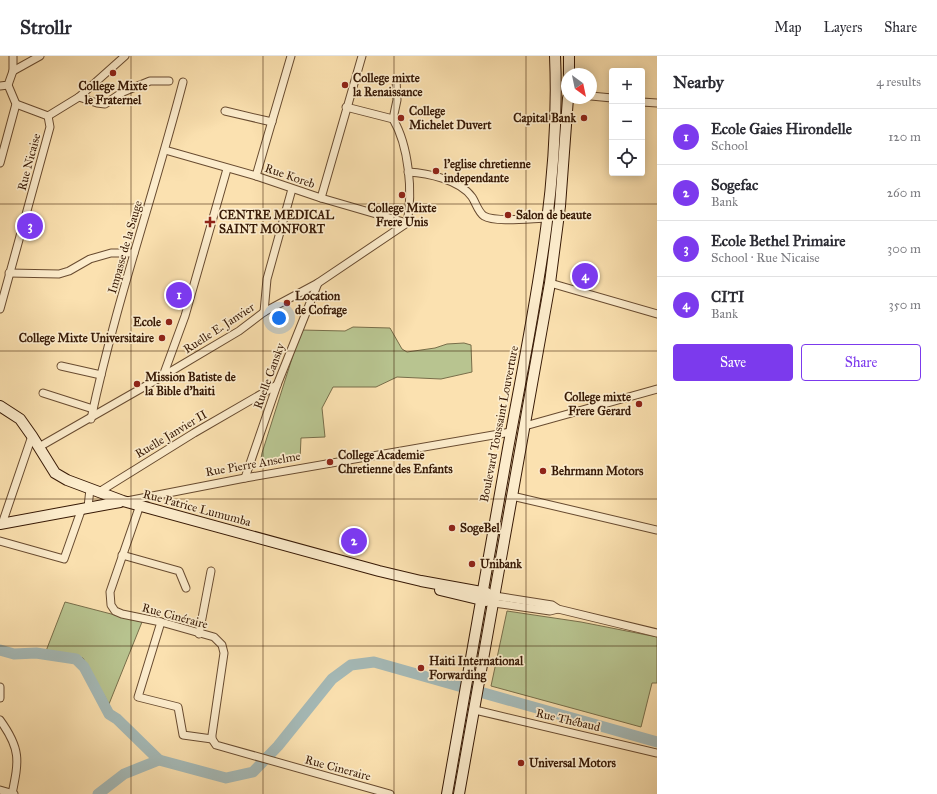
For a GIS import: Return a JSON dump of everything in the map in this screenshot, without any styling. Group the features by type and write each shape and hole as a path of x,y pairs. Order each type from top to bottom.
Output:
{"main road":[{"name":"Boulevard Toussaint Louverture","path":"447,794 539,281 548,218 557,96 555,56"},
{"path":"569,56 569,68"},
{"name":"Boulevard Toussaint Louverture","path":"460,794 550,283 560,206 568,104"},
{"path":"539,281 550,283"},
{"name":"Rue Patrice Lumumba","path":"0,406 20,419 55,473 66,480 94,491 123,502 140,505 422,581 443,591 482,595 494,600"},
{"name":"Rue Pierre Anselme","path":"1,524 123,502"}],"street":[{"path":"0,163 16,104 8,84 13,71 13,56"},
{"path":"13,71 40,56"},
{"path":"16,104 48,116 79,97 125,56"},
{"path":"256,176 291,56"},
{"path":"321,198 346,107 362,56"},
{"path":"396,79 397,100 393,119 399,129 408,172 411,204 407,223"},
{"path":"79,97 105,104 123,92 150,81 169,81"},
{"name":"Impasse de la Sauge","path":"91,419 101,375 134,253 165,150 183,82"},
{"path":"0,86 8,84"},
{"path":"597,97 609,98"},
{"path":"645,102 657,103"},
{"path":"346,107 393,119"},
{"path":"225,111 272,122"},
{"name":"Rue Nicaise","path":"0,309 2,290 9,272 50,127 48,116"},
{"name":"Rue Koreb","path":"165,150 227,169 256,176 292,189 407,223"},
{"path":"163,376 184,316 227,169"},
{"path":"408,172 425,173 444,179 467,192 484,216 495,219 548,218"},
{"path":"264,312 266,279 292,189"},
{"name":"Ruelle E. Janvier","path":"39,447 91,419 239,331 264,312 318,283 407,223"},
{"path":"9,272 59,274 69,271 90,259 111,253 134,253"},
{"name":"Ruelle Cansky","path":"246,478 277,385 318,283"},
{"path":"550,283 657,314"},
{"path":"61,366 101,375"},
{"name":"Ruelle Janvier II","path":"94,491 277,385"},
{"path":"525,426 657,389"},
{"path":"43,393 93,409"},
{"name":"Rue Pierre Anselme","path":"123,502 246,478 511,432"},
{"path":"1,524 32,436"},
{"path":"0,541 64,559 85,508 94,491"},
{"path":"512,496 657,530"},
{"name":"Rue Cinéraire","path":"140,505 110,592 111,605 115,611 122,614 161,622 217,639 222,645 224,653 212,739"},
{"path":"122,555 179,571 186,588"},
{"path":"199,634 211,571"},
{"path":"494,600 550,611 558,609 657,633"},
{"path":"161,622 138,697 178,707 183,735 212,739"},
{"path":"0,687 0,698"},
{"name":"Rue Thébaud","path":"475,708 657,753"},
{"path":"0,720 6,728 18,753 18,764 13,794 0,790"},
{"name":"Rue Cineraire","path":"212,739 216,746 390,794"}],"green space":[{"path":"353,327 390,328 402,349 407,352 435,348 447,344 464,343 471,345 472,372 441,379 397,377 376,387 333,387 322,408 325,437 301,438 300,460 260,464 262,453 301,330 345,331"},
{"path":"65,602 142,622 109,704 83,658 46,651"},
{"path":"507,611 581,622 657,637 657,683 652,683 641,727 491,686"}],"waterway":[{"path":"0,650 14,654 36,653 76,659 84,667 109,714 117,719 159,760"},
{"path":"98,794 124,774 159,760 226,778 253,772 278,746 332,679 351,665 374,662 657,742"}],"place":[{"name":"College Mixte le Fraternel","path":"113,73"},
{"name":"College mixte la Renaissance","path":"345,85"},
{"name":"College Michelet Duvert","path":"401,118"},
{"name":"Capital Bank","path":"584,118"},
{"name":"l'eglise chretienne independante","path":"436,171"},
{"name":"College Mixte Frere Unis","path":"402,195"},
{"name":"Salon de beaute","path":"508,215"},
{"name":"CENTRE MEDICAL SAINT MONFORT","path":"210,222"},
{"name":"Ecole Bethel Primaire","path":"30,226"},
{"name":"CITI","path":"585,276"},
{"name":"Ecole Gaies Hirondelle","path":"179,295"},
{"name":"Location de Cofrage","path":"287,303"},
{"name":"Ecole","path":"169,322"},
{"name":"College Mixte Universitaire","path":"162,338"},
{"name":"Mission Batiste de la Bible d'haiti","path":"137,384"},
{"name":"College mixte Frere Gerard","path":"639,404"},
{"name":"College Academie Chretienne des Enfants","path":"330,462"},
{"name":"Behrmann Motors","path":"543,471"},
{"name":"SogeBel","path":"452,528"},
{"name":"Sogefac","path":"354,541"},
{"name":"Unibank","path":"472,564"},
{"name":"Haiti International Forwarding","path":"421,668"},
{"name":"Universal Motors","path":"521,763"}]}
